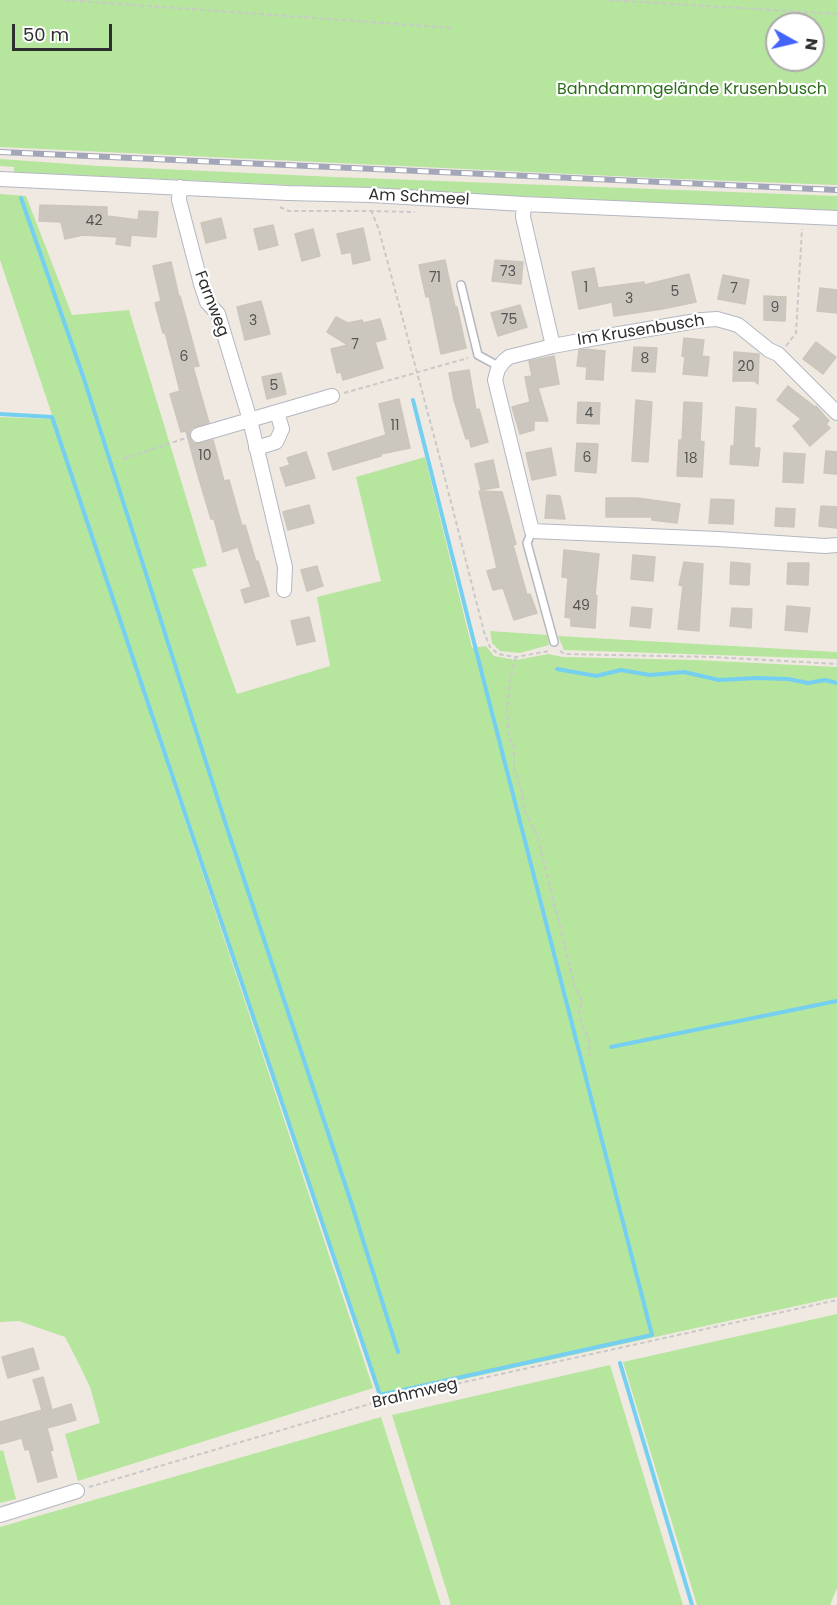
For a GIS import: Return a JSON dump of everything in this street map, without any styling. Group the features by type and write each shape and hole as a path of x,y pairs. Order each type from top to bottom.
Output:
{"street":[{"name":"Am Schmeel","path":"0,179 837,218"},
{"name":"Farnweg","path":"180,187 179,200 201,284 207,302 218,314 250,420 285,567 284,590"},
{"name":"Im Krusenbusch","path":"524,204 523,217 553,346"},
{"name":"Im Krusenbusch","path":"500,367 509,357 553,346 717,319 738,325 769,350 778,354 837,413"},
{"path":"500,367 495,380 532,531 837,545"},
{"path":"198,435 332,396"},
{"path":"256,448 276,442 282,429 277,412"},
{"path":"0,1515 77,1491"}],"lane":[{"path":"461,285 478,355 500,367"},
{"path":"532,531 527,543 554,642"}],"path":[{"path":"65,0 453,28"},
{"path":"609,0 837,14"},
{"path":"778,354 796,333 802,217"},
{"path":"332,396 478,355"},
{"path":"123,459 198,435"},
{"path":"516,657 510,680 507,710 509,739 514,747 514,769 522,792 524,810 537,835 574,987 582,1000 579,1012 583,1028 589,1039 589,1056"},
{"name":"Brahmweg","path":"77,1491 383,1400 837,1300"}],"green space":[{"name":"Bahndammgelände Krusenbusch","path":"0,0 837,0 837,185 0,147"},
{"path":"0,159 335,177 837,196 837,211 14,172 14,167 0,166"},
{"path":"0,194 26,196 72,315 129,310 207,566 192,569 237,694 330,666 317,597 381,581 356,477 425,457 472,648 486,646 494,656 516,660 548,654 563,657 695,660 837,667 837,1297 382,1397 0,260"},
{"path":"0,417 52,419 373,1388 78,1481 65,1434 100,1423 90,1387 79,1364 65,1337 19,1321 0,1322"},
{"path":"490,631 547,635 549,645 520,653 500,651 492,643"},
{"path":"558,636 837,652 837,659 564,650"},
{"path":"837,1314 837,1588 830,1605 697,1605 623,1362"},
{"path":"610,1365 683,1605 451,1605 392,1415"},
{"path":"381,1417 441,1605 0,1605 0,1527"},
{"path":"3,1450 16,1499 0,1503 0,1451"}],"building":[{"path":"40,205 107,207 107,216 138,220 139,211 158,212 156,237 131,235 130,246 116,244 117,237 83,235 65,239 61,222 39,221"},
{"path":"221,218 226,238 206,243 201,223"},
{"path":"273,225 278,245 259,250 254,229"},
{"path":"363,228 370,260 353,264 351,252 342,254 337,234"},
{"path":"313,229 320,256 302,261 295,234"},
{"path":"445,260 466,348 441,354 429,296 426,297 419,265"},
{"path":"495,260 523,262 521,284 492,281"},
{"path":"171,262 199,366 193,367 209,423 192,428 189,432 190,438 196,444 213,440 224,481 229,480 242,526 245,525 269,596 245,603 241,590 251,587 238,547 223,552 214,519 211,519 186,431 181,432 170,394 180,391 155,303 161,301 153,266"},
{"path":"594,268 598,288 644,282 644,285 689,274 696,302 614,316 612,302 579,309 572,272"},
{"path":"723,275 749,280 745,304 718,299"},
{"path":"820,288 837,290 837,313 817,311"},
{"path":"764,296 786,297 785,321 764,320"},
{"path":"261,301 270,334 245,340 237,307"},
{"path":"520,305 527,327 498,336 491,313"},
{"path":"336,317 348,323 362,320 363,323 380,319 386,339 375,342 383,368 343,380 341,372 337,373 331,349 348,345 327,332"},
{"path":"684,338 704,340 702,356 709,357 707,376 683,374"},
{"path":"816,342 836,357 823,374 803,359"},
{"path":"634,347 657,348 655,372 632,371"},
{"path":"579,350 605,351 603,380 586,379 587,367 577,366"},
{"path":"734,352 759,354 758,384 754,381 733,381"},
{"path":"554,356 559,384 538,388 548,421 534,421 534,430 520,434 512,407 530,402 525,377 532,376 529,361"},
{"path":"469,370 476,410 479,409 488,442 471,447 469,438 466,439 454,400 449,373"},
{"path":"281,373 286,394 267,399 262,377"},
{"path":"788,386 816,406 829,421 826,424 830,428 810,446 793,426 801,419 777,400"},
{"path":"399,399 410,448 381,454 381,456 333,470 328,453 386,435 379,404"},
{"path":"636,400 652,402 648,462 632,461"},
{"path":"578,402 600,403 599,424 577,423"},
{"path":"684,402 702,403 700,441 704,442 702,477 677,476"},
{"path":"736,407 756,409 754,448 760,448 758,466 730,464 731,446 734,446"},
{"path":"577,443 598,444 596,473 575,471"},
{"path":"551,448 556,475 532,480 526,453"},
{"path":"826,451 837,452 837,474 824,473"},
{"path":"306,452 315,478 286,486 280,468 290,465 287,458"},
{"path":"784,453 805,454 803,483 783,482"},
{"path":"493,460 499,487 481,490 475,464"},
{"path":"479,491 502,492 516,544 513,545 527,595 530,594 537,613 514,620 503,588 493,590 487,571 497,568"},
{"path":"547,495 560,496 565,519 545,518"},
{"path":"606,498 637,498 680,504 677,523 652,520 652,517 606,517"},
{"path":"711,499 734,500 733,524 709,523"},
{"path":"309,505 314,523 288,530 283,512"},
{"path":"821,506 837,507 837,528 819,526"},
{"path":"776,508 795,509 794,527 775,526"},
{"path":"564,550 599,554 595,628 571,626 571,618 565,617 568,578 562,577"},
{"path":"633,555 655,557 653,581 631,579"},
{"path":"684,562 703,564 699,631 678,629 683,586 679,585"},
{"path":"731,562 750,564 749,585 730,584"},
{"path":"788,563 809,563 808,585 787,584"},
{"path":"317,566 323,586 307,591 301,570"},
{"path":"787,606 810,608 807,632 785,630"},
{"path":"632,607 652,609 650,628 630,626"},
{"path":"732,608 752,609 751,628 730,626"},
{"path":"309,617 315,641 297,645 291,621"},
{"path":"33,1348 39,1369 8,1378 2,1357"},
{"path":"43,1377 52,1410 71,1404 76,1420 47,1428 57,1477 38,1482 29,1449 25,1450 22,1438 0,1444 0,1422 42,1410 33,1380"}],"waterway":[{"path":"21,198 84,379 227,828 352,1205 398,1352"},
{"path":"0,414 52,417 380,1395 652,1335 413,400"},
{"path":"557,669 596,676 621,670 650,675 684,672 719,680 756,678 788,679 808,683 825,680 837,683"},
{"path":"611,1047 837,1001"},
{"path":"620,1363 692,1605"}],"railway":[{"path":"0,152 837,190"}]}
